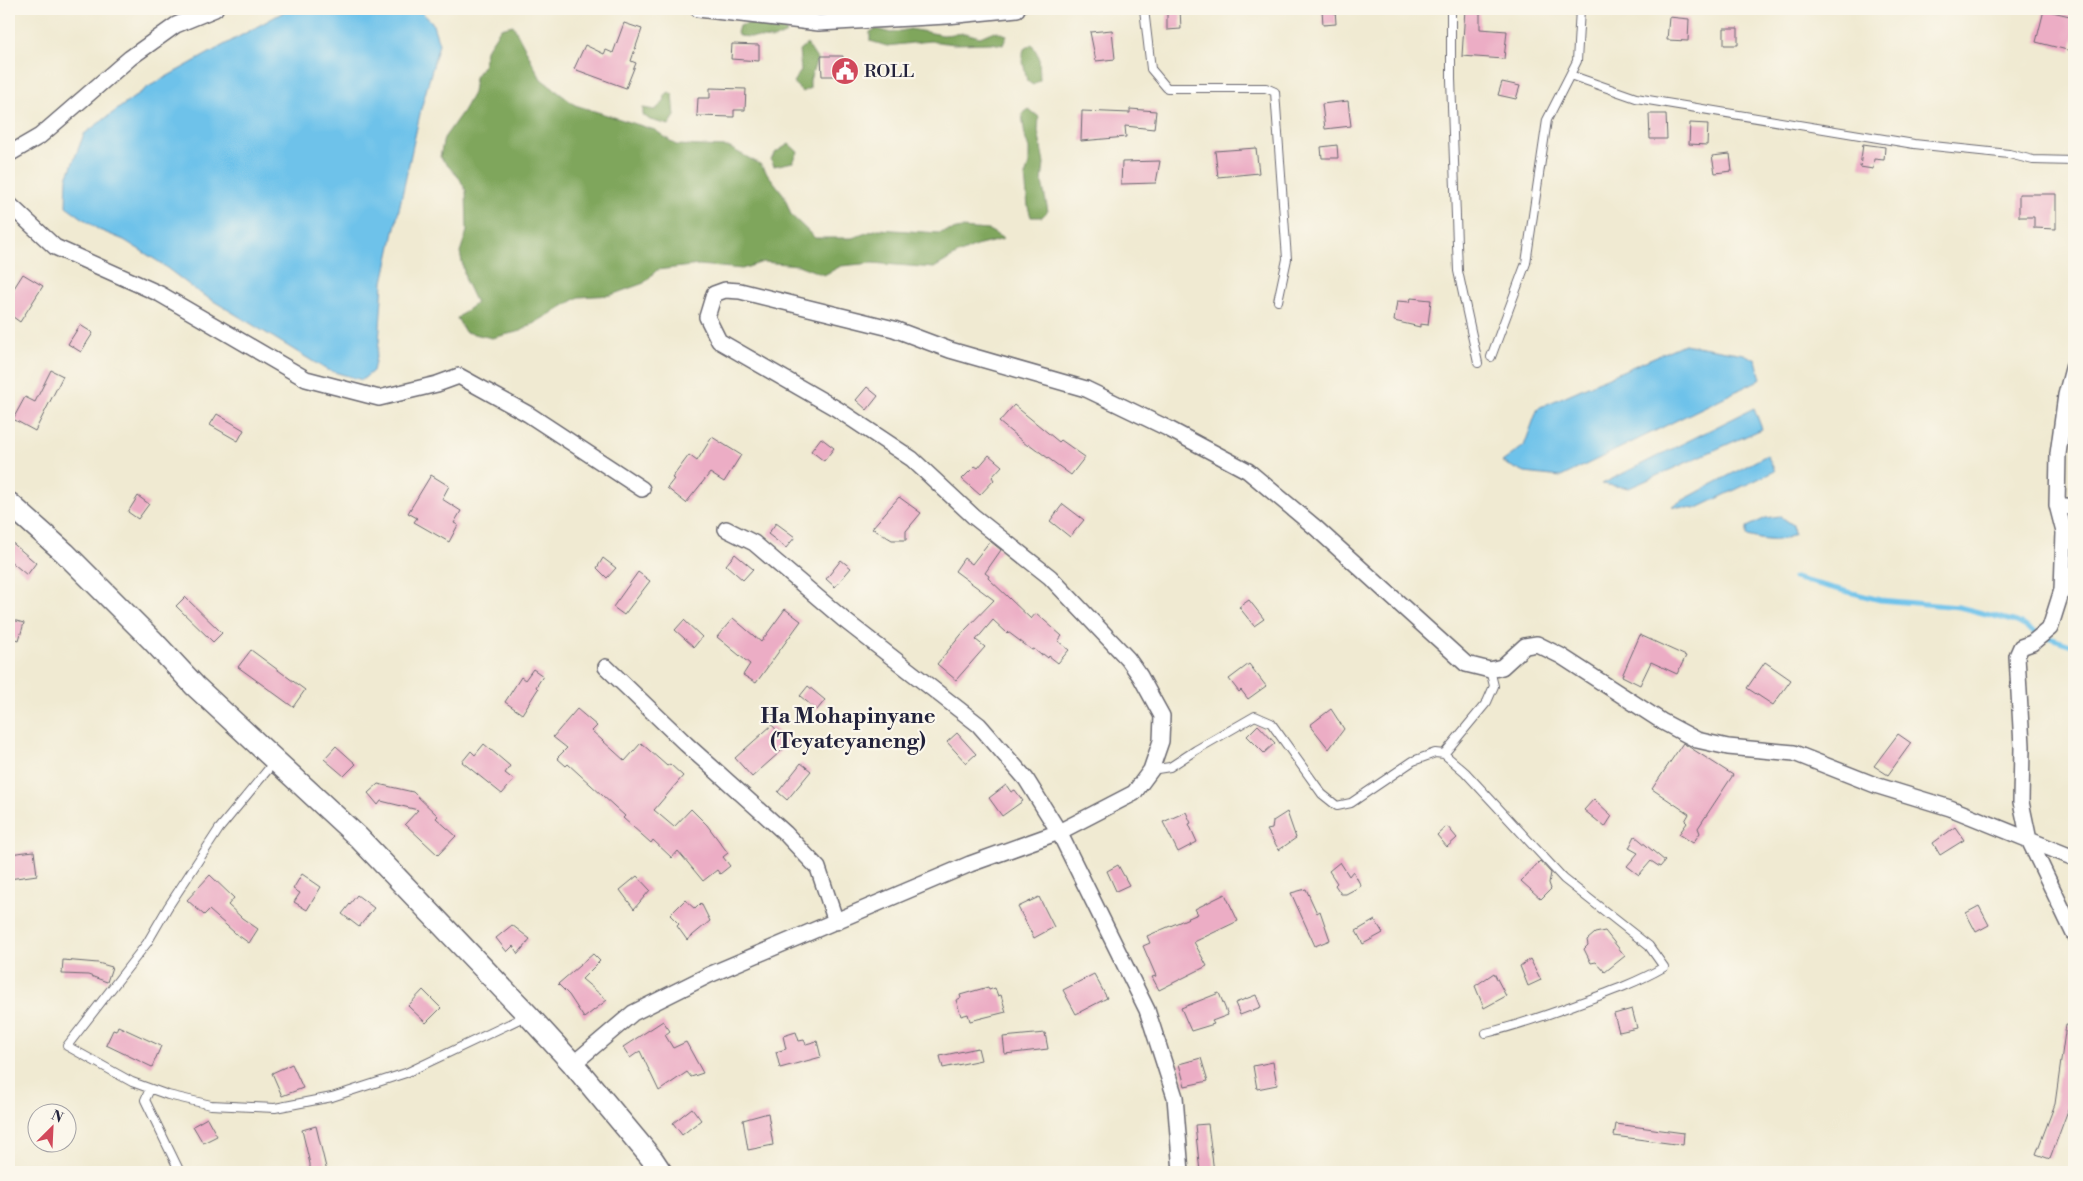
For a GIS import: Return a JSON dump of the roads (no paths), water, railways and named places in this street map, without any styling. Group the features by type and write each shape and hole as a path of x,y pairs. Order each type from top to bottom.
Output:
{"main road":[{"path":"9,503 65,553 195,686 358,837 528,1015 653,1160 660,1172"}],"street":[{"path":"9,154 40,136 130,58 176,25 215,9"},
{"path":"698,9 819,23 947,16 1017,9"},
{"path":"9,204 55,247 160,294 306,379 379,398 438,384 458,376 528,414 642,490"},
{"path":"572,1064 633,1014 709,976 970,864 1059,832 1134,793 1151,770 1161,741 1162,716 1140,676 1128,659 1050,577 973,516 912,460 837,409 719,341 707,317 714,294 725,290 740,291 894,329 950,350 1086,389 1168,428 1248,471 1316,528 1466,664 1490,670 1502,667 1525,646 1537,644 1561,656 1663,722 1697,740 1728,747 1794,753 1874,785 1950,808 2074,858"},
{"path":"2074,365 2066,395 2058,454 2057,505 2064,532 2062,590 2050,628 2032,643 2022,647 2017,656 2022,746 2021,802 2029,840 2074,934"},
{"path":"2057,505 2074,507"},
{"path":"726,529 754,543 843,619 979,725 1026,779 1059,832 1147,1010 1175,1098 1181,1172"},
{"path":"606,667 686,744 785,833 818,868 836,922"}],"lane":[{"path":"1144,9 1151,69 1167,88 1266,88 1274,92 1287,259 1278,301"},
{"path":"1451,9 1451,79 1458,271 1478,363"},
{"path":"1491,357 1526,263 1547,120 1577,61 1580,9"},
{"path":"1570,75 1636,98 1914,144 2009,154 2033,160 2074,161"},
{"path":"1444,754 1487,702 1494,686 1490,670"},
{"path":"1151,770 1170,767 1255,716 1271,723 1322,794 1337,806 1352,803 1413,761 1435,753 1444,754 1465,772 1564,880 1649,946 1664,967 1647,977 1518,1026 1486,1033"},
{"path":"276,760 220,830 168,907 147,942 67,1046 132,1082 168,1095 212,1105 275,1108 323,1099 406,1073 528,1015"},
{"path":"150,1089 145,1100 180,1172"}],"water":[{"path":"289,9 418,9 432,22 439,44 421,109 383,282 379,343 373,371 362,380 327,370 197,291 159,262 124,240 99,230 66,206 67,178 84,134 148,87"},
{"path":"1684,344 1744,354 1756,360 1761,379 1561,477 1525,473 1502,462 1524,446 1538,408"},
{"path":"1754,408 1762,429 1629,488 1602,484"},
{"path":"1767,455 1775,471 1695,509 1672,506"},
{"path":"1780,516 1793,525 1794,534 1777,540 1765,540 1747,536 1747,527 1766,518"}],"waterway":[{"path":"1794,578 1880,600 1959,607 2017,622 2041,635 2074,646"}],"place":[{"name":"ROLL","path":"845,71"}],"district":[{"name":"Ha Mohapinyane (Teyateyaneng)","path":"848,728"}]}
